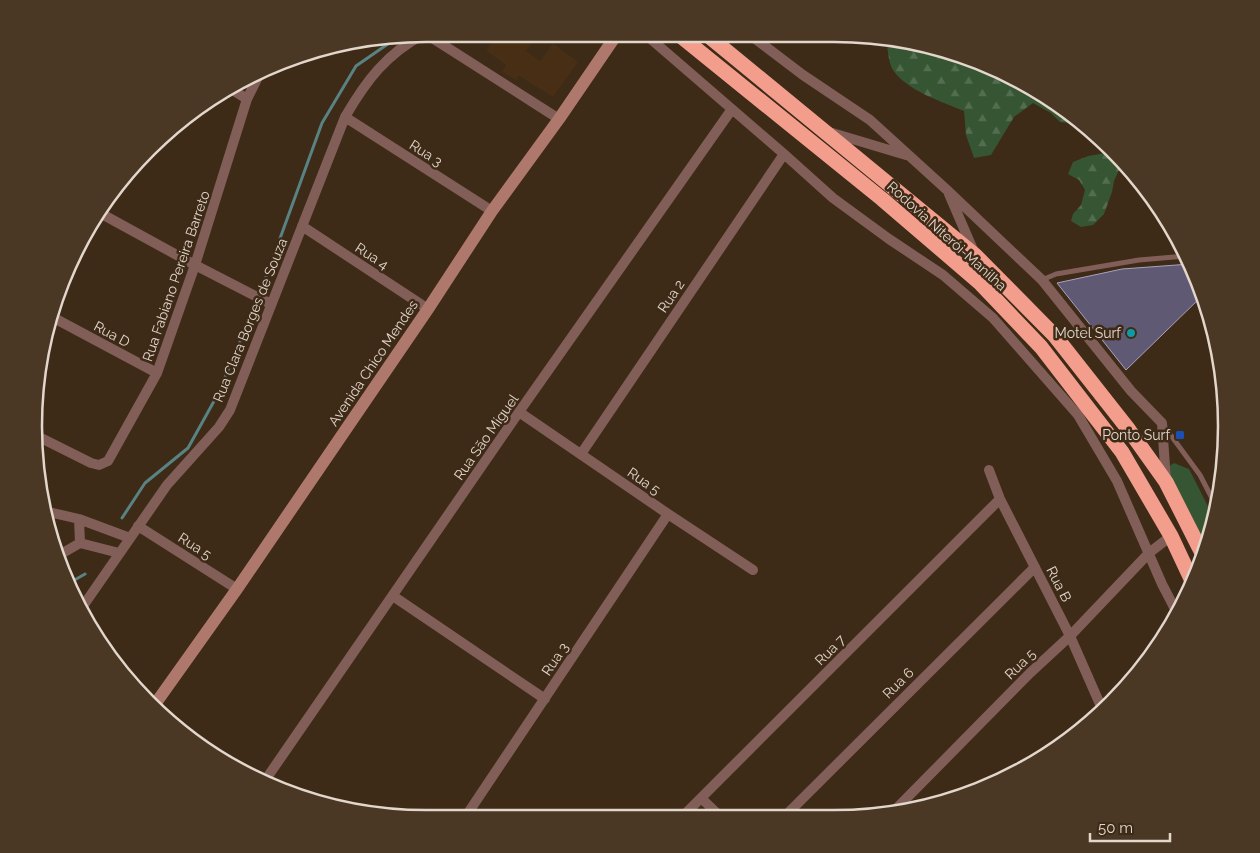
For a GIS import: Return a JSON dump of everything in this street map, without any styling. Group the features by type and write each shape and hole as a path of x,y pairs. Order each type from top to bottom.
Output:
{"highway":[{"name":"Rodovia Niterói-Manilha","path":"688,42 882,199 980,283 1041,348 1122,452 1171,536 1188,572"},
{"name":"Rodovia Niterói-Manilha","path":"716,42 975,255 1055,336 1129,430 1166,482 1198,546"}],"street":[{"path":"438,42 559,119"},
{"name":"Avenida Chico Mendes","path":"158,700 237,589 492,212 612,42"},
{"path":"654,42 833,198 943,275 993,318 1078,415 1117,480 1173,605"},
{"path":"760,42 803,75 870,120 1042,280 1131,390 1162,423 1166,482"},
{"name":"Rua Clara Borges de Souza","path":"86,603 167,485 219,426 230,410 267,302 302,226 345,118 362,89 387,58 408,43"},
{"name":"Rua Fabiano Pereira Barreto","path":"42,439 91,463 99,465 108,461 157,373 195,265 247,99 255,83"},
{"path":"237,93 247,99"},
{"name":"Rua São Miguel","path":"268,776 732,109"},
{"name":"Rua 3","path":"345,118 492,212"},
{"path":"824,130 909,156"},
{"name":"Rua 2","path":"581,454 784,154"},
{"path":"947,190 975,255"},
{"path":"105,216 267,302"},
{"name":"Rua 4","path":"302,226 428,309"},
{"path":"943,275 956,262"},
{"name":"Rua D","path":"58,320 157,373"},
{"name":"Rua 5","path":"520,412 753,570"},
{"name":"Rua B","path":"989,470 1000,499 1070,636 1099,703"},
{"name":"Rua 7","path":"689,810 1000,499"},
{"path":"53,513 79,519 130,538"},
{"name":"Rua 3","path":"470,810 668,514"},
{"path":"79,519 80,543"},
{"name":"Rua 5","path":"138,526 237,589"},
{"name":"Rua 5","path":"900,804 1030,673 1070,636 1149,553 1171,536"},
{"path":"64,552 80,543 119,553"},
{"name":"Rua 6","path":"791,810 1035,567"},
{"path":"393,596 545,699"},
{"path":"702,798 714,810"}],"lane":[{"path":"1042,280 1056,274 1139,260 1178,257"},
{"path":"1162,423 1200,475 1211,496"}],"shaded area":[{"path":"492,42 531,42 532,43 526,51 540,61 553,43 578,62 553,97 519,76 516,80 502,72 506,65 486,51"}],"green space":[{"path":"887,47 957,63 1003,82 1026,94 1068,123 1060,122 1051,113 1033,103 1014,117 991,155 974,158 966,135 964,111 925,95 906,84 893,70"},
{"path":"1103,153 1119,170 1104,214 1093,225 1081,227 1071,221 1073,214 1081,205 1085,190 1079,180 1068,174 1073,162 1088,156"},
{"path":"1174,463 1189,469 1209,507 1201,536 1174,482 1165,469"}],"building":[{"name":"Motel Surf","path":"1181,265 1196,301 1126,370 1057,283 1122,269"}],"waterway":[{"path":"122,518 145,483 188,448 218,394 258,299 322,123 356,66 387,45"},
{"path":"75,580 85,574"}],"place":[{"name":"Motel Surf","path":"1131,333"},
{"name":"Ponto Surf","path":"1180,435"}]}
